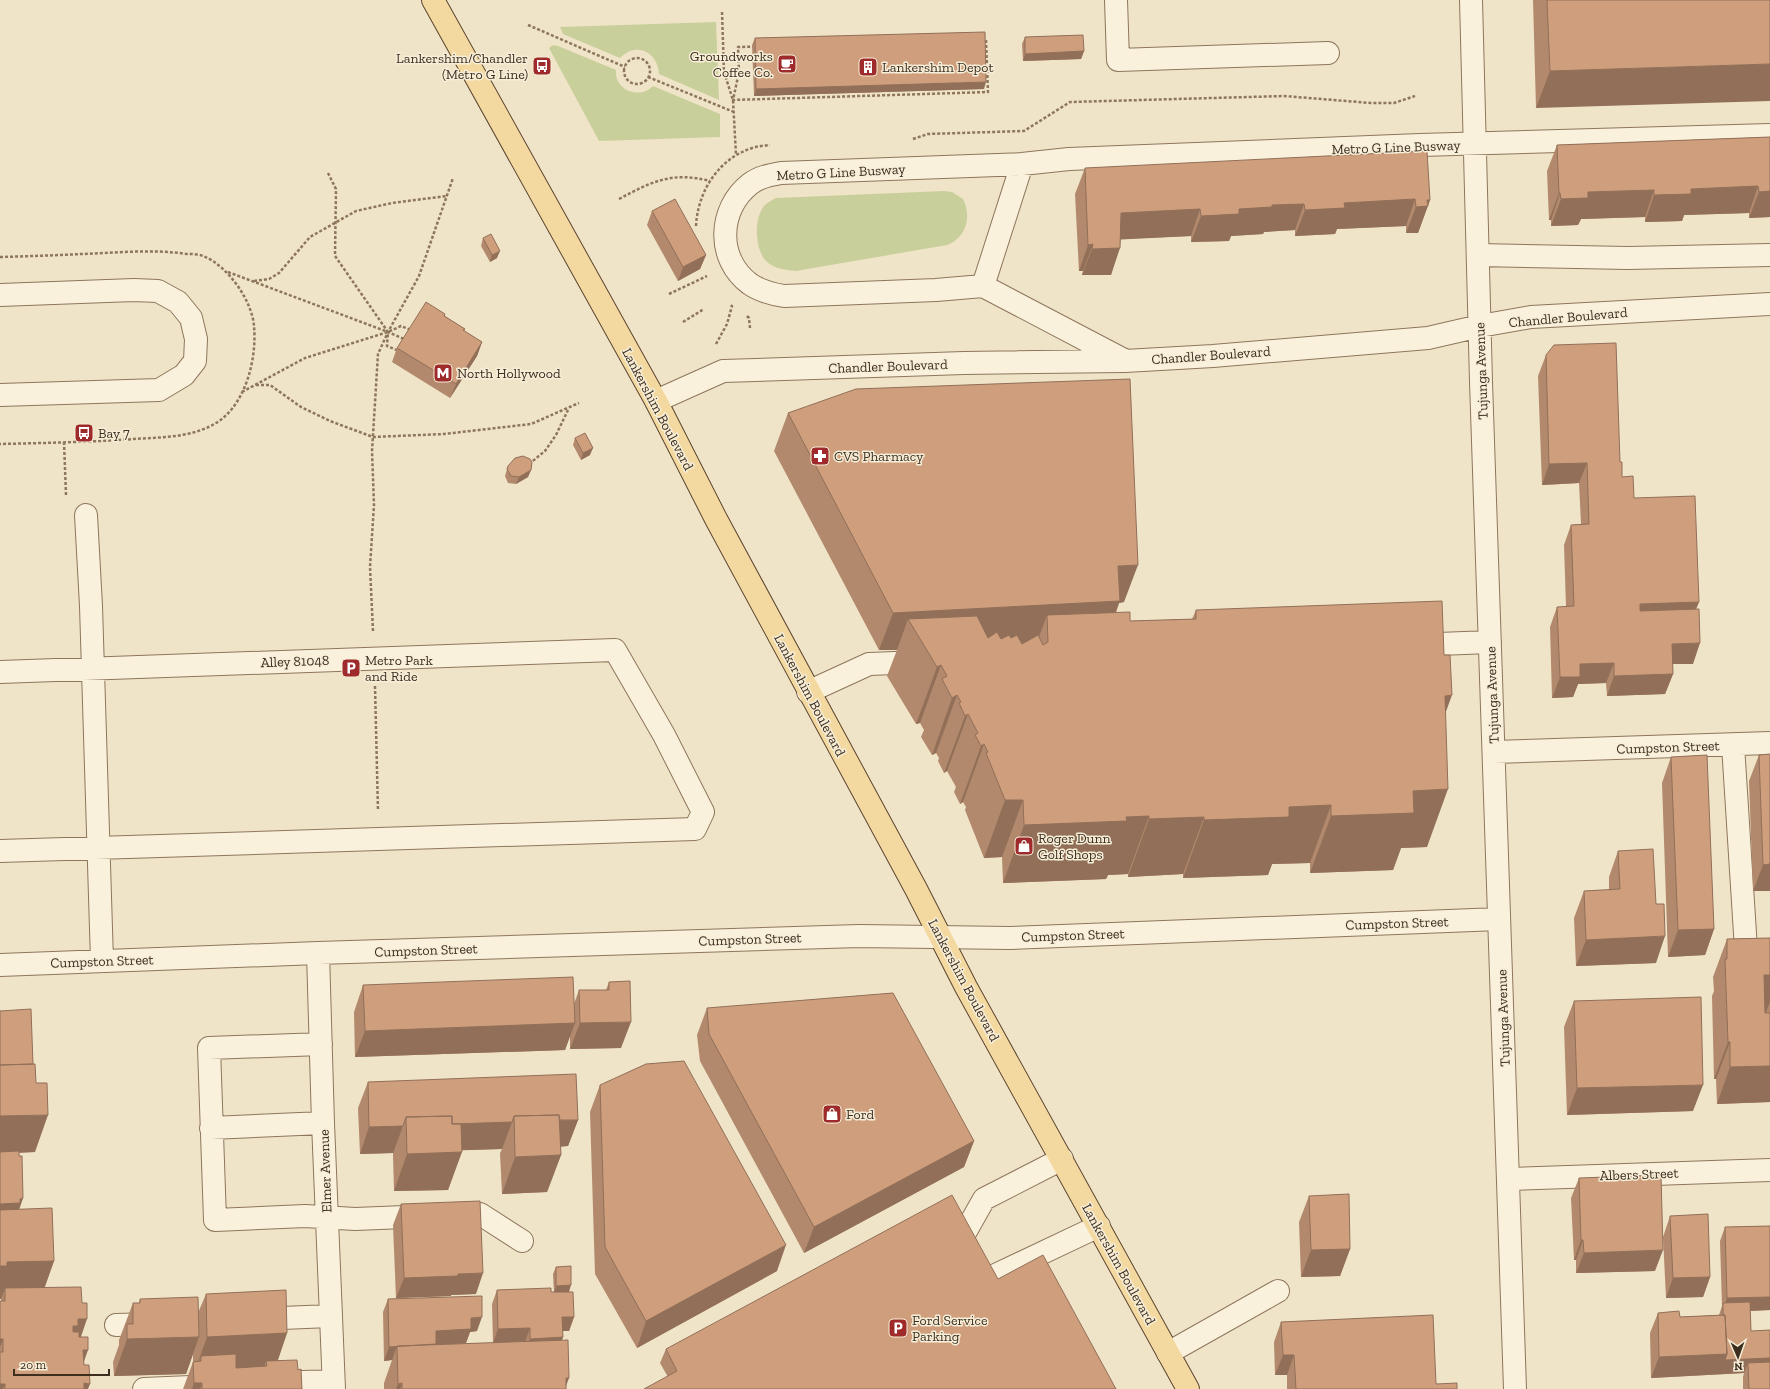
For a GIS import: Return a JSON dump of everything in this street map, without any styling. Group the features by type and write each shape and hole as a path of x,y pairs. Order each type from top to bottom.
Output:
{"main road":[{"name":"Lankershim Boulevard","path":"433,0 656,401 716,519 966,987 1188,1389"}],"street":[{"path":"1116,0 1118,60 1328,53"},
{"name":"Tujunga Avenue","path":"1471,0 1490,642 1515,1389"},
{"name":"Metro G Line Busway","path":"983,286 936,290 784,296 767,293 750,284 738,272 729,258 725,241 725,224 730,208 739,195 751,183 765,176 781,173 1022,164 1068,159 1770,135"},
{"path":"1022,164 983,286 1125,361"},
{"path":"1478,255 1628,258 1770,255"},
{"path":"0,295 134,290 158,291 178,302 191,318 196,339 195,361 184,375 159,390 0,395"},
{"name":"Chandler Boulevard","path":"656,401 723,371 964,363 1125,361 1213,356 1428,338 1480,326 1531,317 1770,304"},
{"path":"86,515 102,961"},
{"path":"1396,646 1490,642"},
{"name":"Alley 81048","path":"0,672 615,650 664,735 703,812 695,829 98,848"},
{"path":"808,692 869,664 941,661"},
{"name":"Cumpston Street","path":"1494,752 1770,743"},
{"path":"1733,745 1746,949"},
{"path":"0,852 98,848"},
{"name":"Cumpston Street","path":"0,965 318,953 859,936 1010,938 1499,919"},
{"name":"Elmer Avenue","path":"318,953 333,1385"},
{"path":"320,1044 209,1048 215,1220 301,1216 355,1219 480,1214 522,1242"},
{"path":"211,1128 323,1123"},
{"path":"962,1238 984,1199 1062,1159"},
{"name":"Albers Street","path":"1508,1179 1770,1170"},
{"path":"986,1280 1099,1226"},
{"path":"1168,1353 1278,1291"},
{"path":"239,1320 330,1316"},
{"path":"116,1326 170,1323"},
{"path":"255,1384 333,1385"},
{"path":"144,1389 231,1385"}],"path":[{"path":"722,12 724,72 733,100 736,155"},
{"path":"528,26 625,67"},
{"path":"986,40 988,92 733,100 739,72 738,47 986,40"},
{"path":"633,59 642,60 650,69 648,77 640,84 632,83 624,74 625,67 626,63 633,59"},
{"path":"648,77 734,112"},
{"path":"328,173 336,189 335,256 388,332 387,346 404,355"},
{"path":"618,200 657,180 688,176 710,181"},
{"path":"374,505 373,437 378,354 388,332 419,276 453,178"},
{"path":"253,281 269,279 279,273 310,237 356,211 392,203 447,196"},
{"path":"0,257 165,251 202,256 227,271 388,332 411,344"},
{"path":"0,444 183,436 197,432 217,423 228,413 242,392 252,365 256,343 254,321 243,294 227,271"},
{"path":"669,294 707,276"},
{"path":"732,306 735,310"},
{"path":"683,322 704,309"},
{"path":"742,314 749,318 750,328"},
{"path":"242,392 305,358 388,332 400,326 417,334"},
{"path":"256,384 270,385 301,407 330,421 373,437 444,434 531,424 568,410 580,403"},
{"path":"527,466 545,451 556,435 568,410"}],"green space":[{"path":"716,22 719,100 659,74 658,66 655,60 645,51 633,50 620,58 563,34 560,27"},
{"path":"553,45 616,70 616,77 619,83 623,88 629,91 641,92 648,90 653,86 720,114 720,137 599,141 549,48"},
{"path":"944,191 952,192 963,199 967,213 966,226 963,232 954,242 947,245 796,271 781,269 770,264 763,257 760,251 757,236 759,215 768,202 776,198"}],"building":[{"path":"1547,0 1770,0 1770,64 1550,71"},
{"name":"Lankershim Depot","path":"985,32 986,82 756,89 755,38"},
{"path":"1083,35 1084,51 1025,54 1025,37"},
{"path":"1770,137 1770,191 1759,192 1758,186 1691,189 1691,194 1654,195 1654,190 1588,192 1588,198 1561,199 1559,193 1557,145"},
{"path":"1427,151 1430,200 1427,200 1428,206 1416,207 1415,199 1344,203 1345,208 1305,210 1304,204 1272,205 1272,207 1239,209 1239,214 1201,216 1200,209 1121,213 1120,248 1092,249 1093,244 1088,245 1085,168"},
{"path":"675,199 706,255 683,267 652,211"},
{"path":"491,234 500,251 492,255 483,238"},
{"path":"426,302 445,314 444,316 465,329 463,330 482,342 456,384 397,348"},
{"path":"1616,343 1620,462 1622,462 1622,477 1633,476 1634,498 1695,496 1699,602 1640,604 1640,611 1699,609 1700,643 1672,644 1673,674 1614,676 1614,663 1580,664 1580,677 1560,677 1557,607 1574,606 1571,525 1589,524 1587,463 1549,464 1546,355 1554,345"},
{"path":"1130,379 1138,565 1118,566 1120,601 893,613 788,413 856,389"},
{"path":"585,433 593,448 583,453 575,438"},
{"path":"523,456 530,459 532,462 531,470 519,477 511,476 507,469 508,466 515,458"},
{"path":"1442,601 1444,655 1450,655 1452,695 1445,696 1448,789 1413,791 1414,813 1331,816 1331,805 1289,807 1289,817 1204,820 1204,817 1149,819 1149,816 1126,817 1127,821 1024,825 1023,800 1005,800 986,753 988,752 984,744 981,746 975,735 978,733 968,714 965,716 959,703 961,702 957,695 952,698 942,679 947,676 941,665 937,667 908,619 977,616 988,638 997,632 1001,639 1009,635 1011,638 1017,635 1022,644 1038,635 1043,645 1048,642 1047,615 1130,612 1130,621 1196,619 1196,610"},
{"path":"1770,754 1770,864 1763,865 1759,755"},
{"path":"1707,755 1714,929 1678,930 1671,757"},
{"path":"1653,849 1656,904 1664,904 1665,936 1586,940 1584,891 1620,889 1618,851"},
{"path":"1770,938 1770,975 1764,975 1765,1013 1770,1013 1770,1066 1730,1067 1725,959 1727,959 1727,939"},
{"path":"573,977 575,1023 365,1031 363,985"},
{"path":"630,981 631,1022 580,1023 579,990 609,990 609,982"},
{"name":"Ford","path":"893,993 974,1141 814,1227 709,1034 707,1008"},
{"path":"1701,997 1703,1085 1577,1088 1574,1001"},
{"path":"31,1009 33,1064 0,1065 0,1011"},
{"path":"684,1061 786,1245 646,1321 605,1247 600,1085 646,1064"},
{"path":"35,1064 36,1083 47,1083 48,1115 0,1116 0,1065"},
{"path":"576,1074 578,1120 560,1120 559,1115 514,1116 512,1122 452,1124 452,1116 406,1117 403,1126 369,1127 368,1082"},
{"path":"559,1115 561,1155 515,1157 514,1116"},
{"path":"452,1116 452,1124 461,1124 462,1152 407,1154 406,1117"},
{"path":"19,1151 19,1156 22,1156 23,1198 20,1199 20,1203 0,1204 0,1152"},
{"path":"1661,1175 1663,1250 1584,1253 1583,1240 1581,1240 1579,1178"},
{"path":"1349,1194 1350,1249 1311,1250 1309,1196"},
{"name":"Ford Service Parking","path":"952,1195 998,1279 1043,1255 1116,1389 644,1389 677,1371 666,1349"},
{"path":"480,1201 483,1273 458,1274 458,1276 404,1278 401,1204"},
{"path":"52,1208 54,1261 7,1262 7,1266 0,1266 0,1210"},
{"path":"1708,1214 1710,1277 1673,1278 1670,1216"},
{"path":"1770,1226 1770,1297 1727,1298 1725,1227"},
{"path":"571,1266 571,1285 556,1286 556,1267"},
{"path":"81,1287 82,1303 87,1303 87,1319 78,1319 78,1326 73,1326 73,1332 79,1332 79,1337 88,1337 88,1350 83,1350 84,1365 89,1365 90,1384 84,1383 84,1389 5,1389 5,1384 0,1384 0,1352 3,1352 3,1339 0,1339 0,1301 5,1301 5,1288"},
{"path":"551,1288 551,1292 573,1292 574,1317 562,1317 563,1337 530,1339 530,1328 498,1329 497,1290"},
{"path":"286,1290 287,1333 207,1337 206,1294"},
{"path":"482,1296 482,1317 471,1318 471,1329 436,1331 436,1344 389,1347 388,1299"},
{"path":"198,1297 199,1337 127,1339 127,1324 133,1324 133,1303 140,1303 140,1299"},
{"path":"1750,1302 1751,1331 1770,1330 1770,1358 1725,1360 1727,1354 1723,1303"},
{"path":"1679,1311 1680,1317 1725,1315 1727,1354 1659,1357 1658,1313"},
{"path":"1433,1315 1436,1384 1457,1383 1457,1389 1296,1389 1294,1355 1283,1355 1281,1322"},
{"path":"568,1340 569,1378 566,1378 566,1389 402,1389 402,1383 398,1384 397,1346"},
{"path":"236,1354 236,1368 267,1366 266,1361 297,1360 298,1370 301,1369 302,1389 202,1389 202,1383 194,1383 193,1362 201,1361 201,1356"},
{"path":"1770,1362 1770,1389 1749,1389 1748,1363"}],"place":[{"name":"Groundworks Coffee Co.","path":"787,64"},
{"name":"Lankershim/Chandler (Metro G Line)","path":"542,66"},
{"name":"Lankershim Depot","path":"868,67"},
{"name":"North Hollywood","path":"443,373"},
{"name":"Bay 7","path":"84,433"},
{"name":"CVS Pharmacy","path":"820,456"},
{"name":"Metro Park and Ride","path":"351,668"},
{"name":"Roger Dunn Golf Shops","path":"1024,846"},
{"name":"Ford","path":"832,1114"},
{"name":"Ford Service Parking","path":"898,1328"}]}
